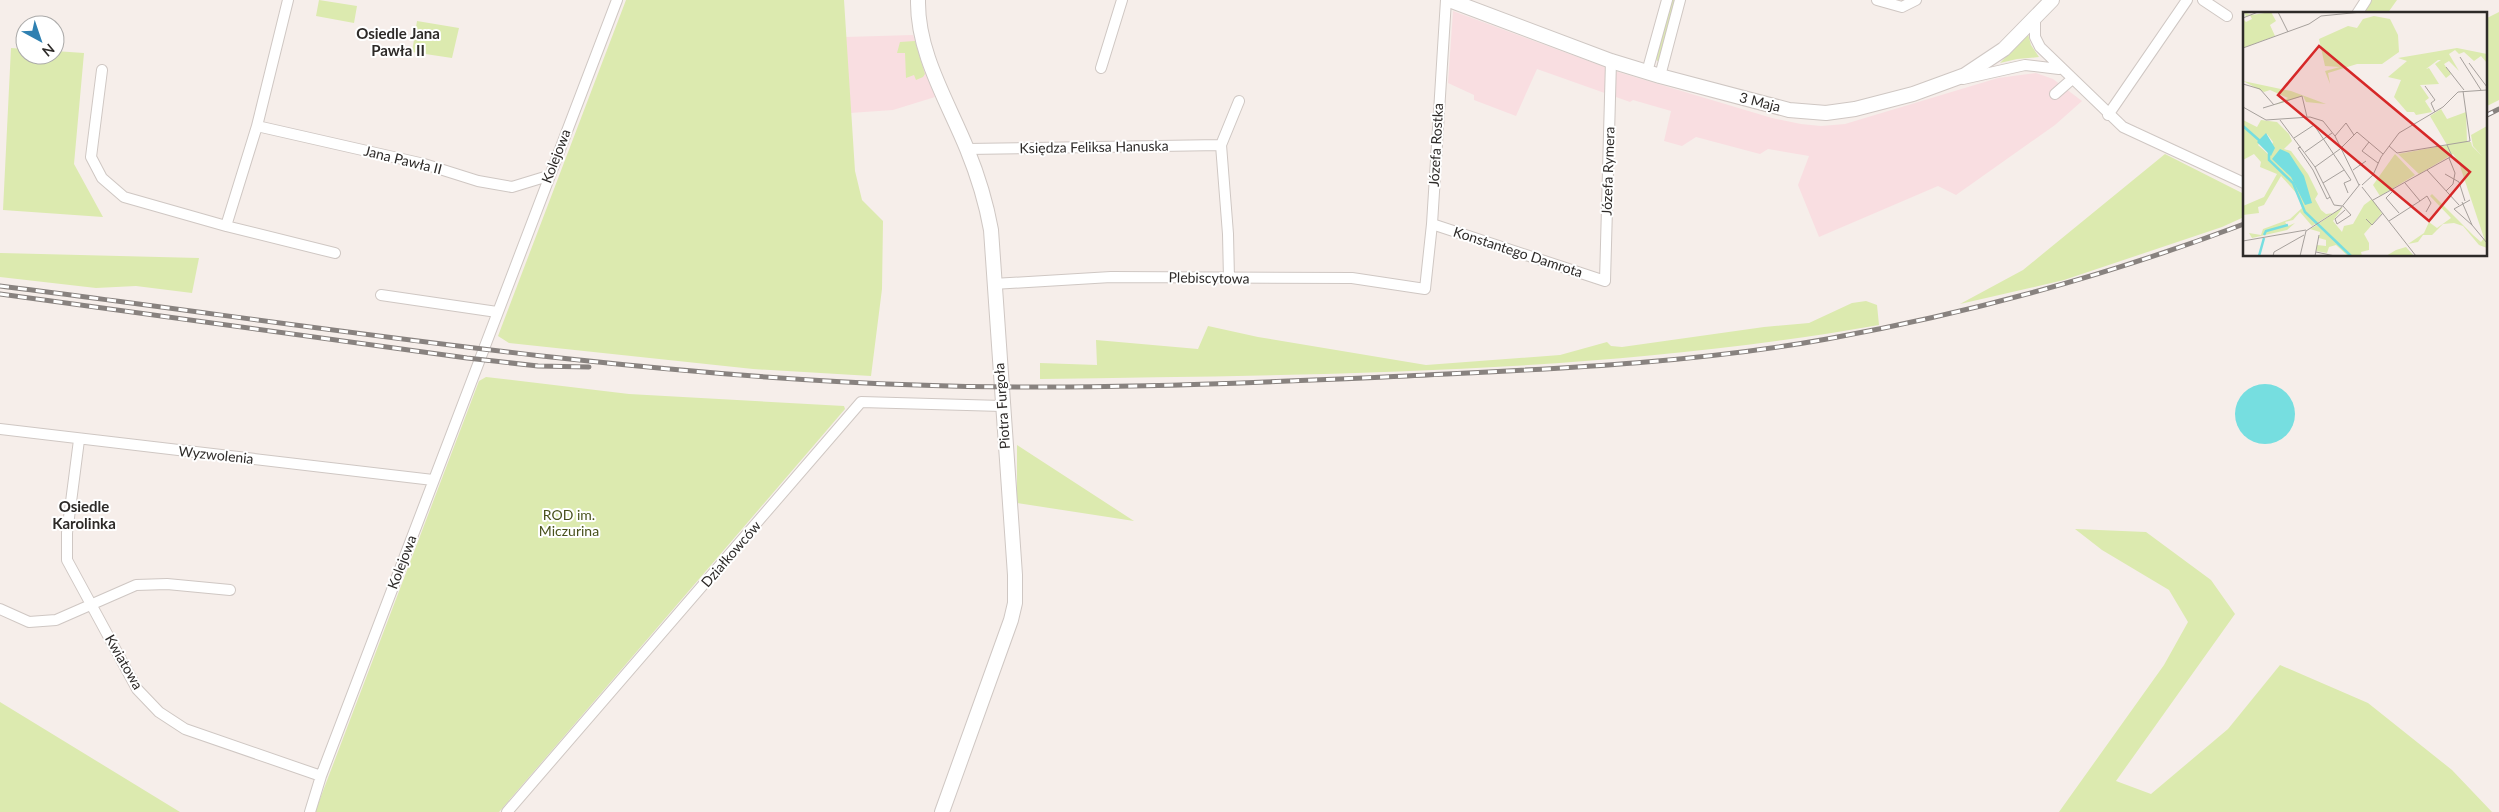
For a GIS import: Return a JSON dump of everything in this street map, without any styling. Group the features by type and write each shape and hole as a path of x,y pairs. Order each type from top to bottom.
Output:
{"street":[{"path":"226,226 257,126 288,0"},
{"name":"Kolejowa","path":"310,812 321,776 548,176 617,0"},
{"name":"Piotra Furgoła","path":"918,0 923,38 936,80 967,148 985,199 991,230 993,284 1015,575 1015,603 1011,620 942,812"},
{"path":"1101,68 1122,0"},
{"name":"3 Maja","path":"1448,0 1611,61 1789,110 1814,113 1855,110 1950,82 1998,54 2052,0"},
{"name":"Józefa Rostka","path":"1425,289 1432,224 1448,0"},
{"path":"1654,74 1667,0"},
{"path":"1654,74 1680,0"},
{"path":"1877,0 1902,8 1916,0"},
{"path":"2108,115 2187,0"},
{"path":"2203,0 2227,16"},
{"path":"2358,12 2366,0"},
{"path":"2035,18 2038,45 2071,80 2123,127 2243,183"},
{"name":"Józefa Rymera","path":"1605,281 1611,61"},
{"path":"1950,82 2025,65 2039,65 2060,69"},
{"path":"102,70 91,157 102,178 124,197 226,226 335,253"},
{"path":"2055,94 2071,80"},
{"path":"1229,279 1228,234 1221,145 1239,101"},
{"name":"Jana Pawła II","path":"257,126 424,164 478,181 512,186 548,176"},
{"name":"Księdza Feliksa Hanuska","path":"967,148 1221,145"},
{"name":"Konstantego Damrota","path":"1432,224 1605,281"},
{"name":"Plebiscytowa","path":"993,284 1111,277 1229,279 1352,278 1425,289"},
{"path":"381,295 497,312"},
{"name":"Działkowców","path":"507,812 861,402 1002,406"},
{"name":"Wyzwolenia","path":"0,430 433,480"},
{"name":"Kwiatowa","path":"79,440 67,534 67,560 137,689 159,712 185,729 321,776"},
{"path":"0,609 29,622 56,620 136,585 167,584 230,590"}],"shaded area":[{"path":"1453,11 1618,72 1772,118 1801,124 1821,126 1845,124 1998,78 2036,73 2053,79 2082,101 2055,125 1956,195 1938,186 1819,237 1798,185 1809,156 1768,149 1760,154 1696,137 1682,146 1664,141 1671,111 1633,100 1630,102 1537,69 1516,116 1474,100 1474,95 1448,83"},
{"path":"913,35 935,97 893,110 850,113 845,37"}],"green space":[{"path":"319,0 357,6 354,23 316,16"},
{"path":"626,0 844,0 855,171 862,200 883,221 882,289 871,376 753,369 509,343 498,336"},
{"path":"1671,0 1676,0 1660,60 1657,61 1656,58"},
{"path":"2371,0 2397,0 2388,12 2363,12"},
{"path":"2499,12 2499,100 2486,106 2486,18"},
{"path":"417,21 459,28 452,58 412,52"},
{"path":"2028,34 2031,45 2039,57 2000,63"},
{"path":"915,41 925,74 916,80 914,75 906,78 905,53 897,53 900,42"},
{"path":"11,48 15,48 15,65 65,65 65,52 84,53 74,164 103,217 3,210"},
{"path":"2165,154 2243,193 2243,217 2222,227 2064,280 1960,304 2023,270"},
{"path":"0,253 199,258 192,293 136,286 96,288 0,277"},
{"path":"1866,301 1877,305 1879,325 1775,341 1670,354 1566,363 1461,369 1250,376 1040,379 1040,363 1097,365 1096,340 1198,349 1208,326 1258,337 1426,365 1560,355 1607,342 1611,346 1622,347 1764,327 1809,323 1852,303"},
{"name":"ROD im. Miczurina","path":"486,377 629,394 844,406 845,409 499,812 315,812 479,381"},
{"path":"1017,445 1134,521 1017,503"},
{"path":"2075,529 2146,532 2211,580 2235,614 2116,781 2151,794 2228,729 2280,665 2368,703 2452,770 2492,812 2059,812 2164,665 2188,622 2169,590 2102,550"},
{"path":"0,702 180,812 0,812"}],"water":[{"path":"2259,384 2271,384 2282,389 2290,397 2295,408 2293,426 2282,439 2271,444 2259,444 2248,439 2240,431 2235,420 2235,408 2240,397 2248,389"}],"railway":[{"path":"2486,116 2499,109"},
{"path":"0,286 457,346 687,371 917,385 1101,387 1285,381 1565,368 1670,360 1775,347 1880,329 1986,305 2142,260 2243,224"},
{"path":"0,294 467,358 538,366 589,367"}],"district":[{"name":"Osiedle Jana Pawła II","path":"398,42"},
{"name":"Osiedle Karolinka","path":"84,516"}]}
